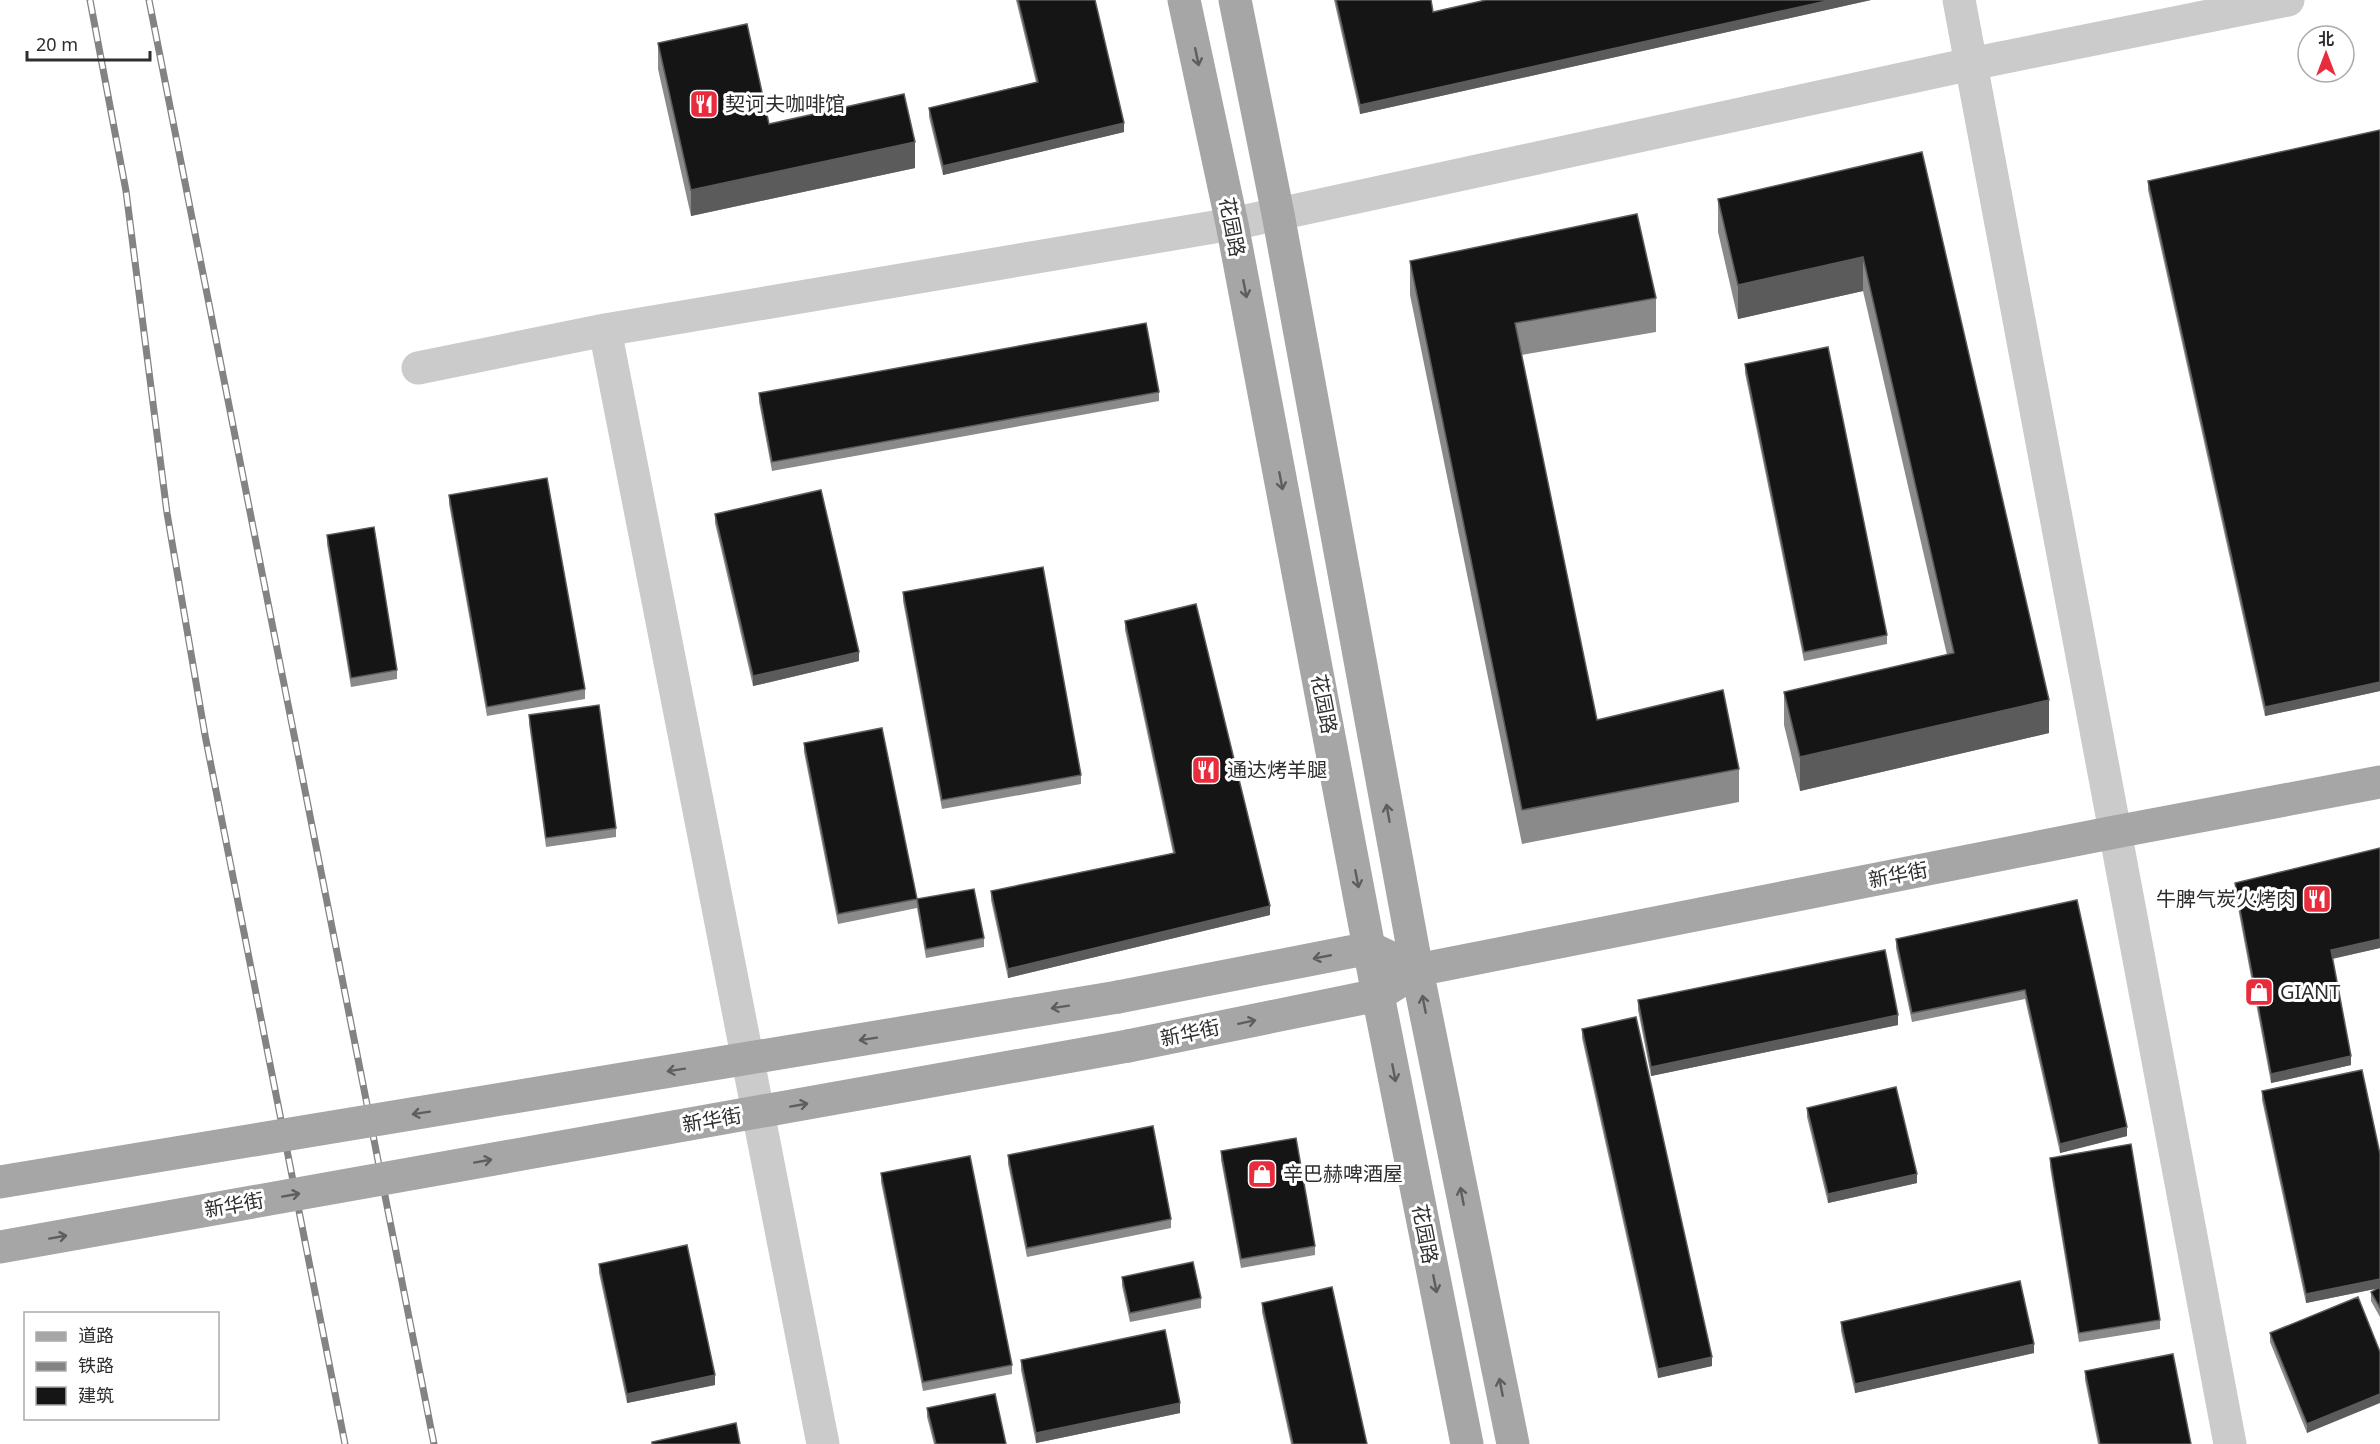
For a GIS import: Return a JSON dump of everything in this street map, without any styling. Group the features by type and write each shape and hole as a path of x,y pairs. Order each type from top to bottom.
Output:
{"main road":[{"name":"花园路","path":"1184,0 1232,224 1378,994 1467,1444"},
{"path":"1235,0 1278,214 1417,970 1513,1444"},
{"name":"新华街","path":"0,1247 1128,1046 1378,994 1417,970 2380,782"},
{"path":"0,1182 1118,997 1370,948 1417,970"}],"street":[{"path":"1959,0 2230,1444"},
{"path":"418,368 605,330 1232,224 1971,64 2288,0"},
{"path":"605,330 823,1444"}],"building":[{"path":"1018,0 1095,0 1124,123 943,166 929,108 1038,82"},
{"path":"1336,0 1431,0 1433,12 1486,0 1831,0 1360,105"},
{"path":"747,24 769,124 904,94 915,142 691,190 658,43"},
{"path":"2380,130 2380,682 2265,707 2148,181"},
{"path":"1922,152 2049,700 1800,757 1784,692 1954,653 1863,257 1738,285 1718,199"},
{"path":"1637,214 1656,298 1515,323 1597,720 1723,690 1739,769 1522,810 1410,261"},
{"path":"1146,323 1159,392 772,462 759,393"},
{"path":"1828,347 1887,635 1804,652 1745,364"},
{"path":"547,478 585,689 487,707 449,495"},
{"path":"821,490 859,652 753,676 715,514"},
{"path":"374,527 397,670 351,678 327,535"},
{"path":"1043,567 1081,775 942,800 903,592"},
{"path":"1196,604 1270,906 1008,969 991,891 1175,853 1125,621"},
{"path":"599,705 616,828 546,838 529,715"},
{"path":"882,728 917,899 838,914 804,743"},
{"path":"2380,848 2380,939 2331,950 2351,1056 2271,1074 2235,883"},
{"path":"974,889 984,938 926,949 917,899"},
{"path":"2077,900 2127,1127 2060,1144 2025,990 1912,1013 1896,939"},
{"path":"1885,950 1898,1015 1651,1067 1638,1000"},
{"path":"1636,1017 1712,1357 1658,1369 1582,1029"},
{"path":"2362,1070 2380,1154 2380,1279 2306,1294 2262,1091"},
{"path":"1896,1087 1917,1174 1828,1194 1807,1108"},
{"path":"1153,1126 1171,1219 1027,1248 1008,1155"},
{"path":"1296,1138 1315,1246 1241,1259 1221,1151"},
{"path":"2131,1144 2160,1320 2079,1333 2050,1158"},
{"path":"970,1156 1012,1365 923,1382 881,1173"},
{"path":"687,1245 715,1375 627,1394 599,1264"},
{"path":"1193,1262 1201,1298 1130,1313 1122,1277"},
{"path":"2020,1281 2034,1344 1855,1384 1841,1322"},
{"path":"1332,1287 1367,1444 1293,1444 1262,1303"},
{"path":"2380,1287 2380,1308 2371,1292"},
{"path":"2358,1297 2380,1352 2380,1394 2307,1424 2270,1333"},
{"path":"1165,1330 1180,1403 1036,1433 1021,1360"},
{"path":"2173,1354 2191,1444 2100,1444 2085,1371"},
{"path":"995,1394 1006,1444 936,1444 927,1408"},
{"path":"736,1423 740,1444 652,1444 652,1442"}],"railway":[{"path":"90,0 126,191 167,513 205,735 345,1444"},
{"path":"149,0 434,1444"}],"place":[{"name":"契诃夫咖啡馆","path":"704,104"},
{"name":"通达烤羊腿","path":"1206,770"},
{"name":"牛脾气炭火烤肉","path":"2317,899"},
{"name":"GIANT","path":"2259,992"},
{"name":"辛巴赫啤酒屋","path":"1262,1174"}]}
